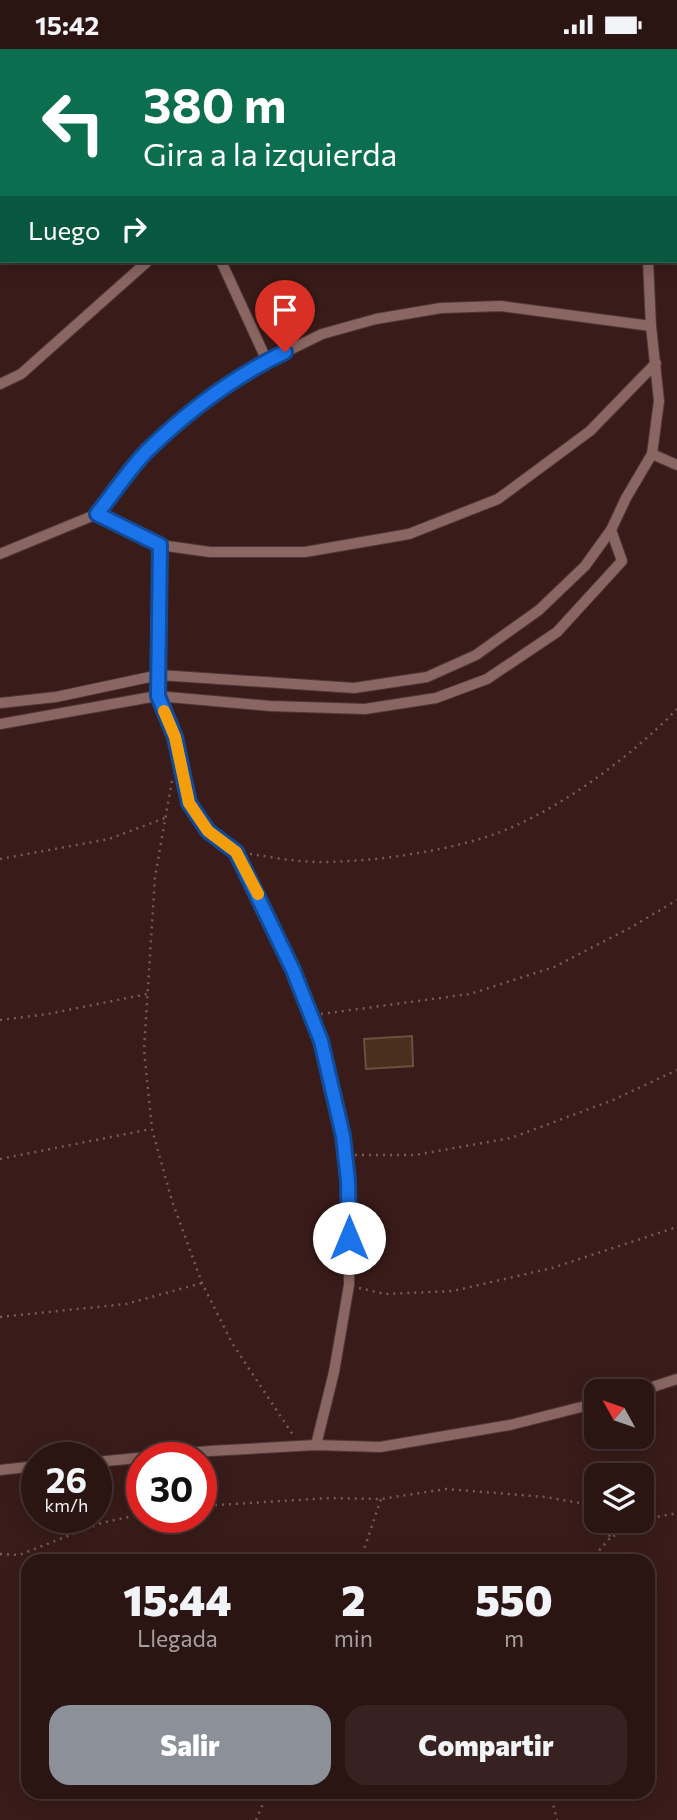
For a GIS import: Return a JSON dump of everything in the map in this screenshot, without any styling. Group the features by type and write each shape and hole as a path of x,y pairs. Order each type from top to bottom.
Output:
{"street":[{"path":"0,384 21,374 146,263"},
{"path":"222,263 267,361"},
{"path":"0,703 56,697 159,675 354,688 427,677 476,655 539,610 585,566 611,530 652,454 659,401 648,263"},
{"path":"0,554 97,514 146,452 204,401 267,361 321,334 376,319 441,308 501,306 652,326"},
{"path":"97,514 160,545 210,552 305,552 409,534 498,499 590,431 656,363"},
{"path":"652,454 677,465"},
{"path":"0,724 158,696 270,706 365,709 436,698 488,679 557,632 622,561 611,530"},
{"path":"160,545 158,696 175,737 189,803 208,831 236,852 288,958 321,1041 345,1155 350,1215 349,1285 334,1372 316,1445"},
{"path":"654,1386 677,1379"},
{"path":"112,1460 316,1445 380,1447 510,1426 584,1406"},
{"path":"0,1470 21,1468"}],"path":[{"path":"236,852 317,862 390,858 483,838 551,808 610,766 677,709"},
{"path":"173,778 155,877 147,994 144,1050 152,1129 172,1201 202,1283 232,1343 277,1414 302,1446"},
{"path":"0,859 109,839 165,818"},
{"path":"311,1016 470,994 554,967 630,928 677,900"},
{"path":"0,1020 48,1014 147,994"},
{"path":"345,1155 415,1154 511,1138 613,1100 677,1070"},
{"path":"0,1159 152,1129"},
{"path":"349,1285 385,1294 453,1291 552,1268 677,1227"},
{"path":"0,1317 126,1304 202,1283"},
{"path":"217,1505 381,1499 446,1489 545,1497 584,1505"},
{"path":"362,1554 381,1499"},
{"path":"596,1554 610,1538 646,1519 677,1513"},
{"path":"22,1554 101,1523 126,1518"},
{"path":"609,1533 610,1538"},
{"path":"0,1554 21,1554"},
{"path":"256,1820 265,1799"},
{"path":"552,1799 557,1820"}],"building":[{"path":"412,1036 413,1066 366,1069 364,1039"}],"slow traffic":[{"path":"164,711 175,737 189,803 208,831 236,852 258,894"}],"route":[{"path":"285,352 204,401 146,452 97,514 160,545 158,696 175,737 189,803 208,831 236,852 293,970 321,1041 343,1136 350,1215 349,1238"}]}
